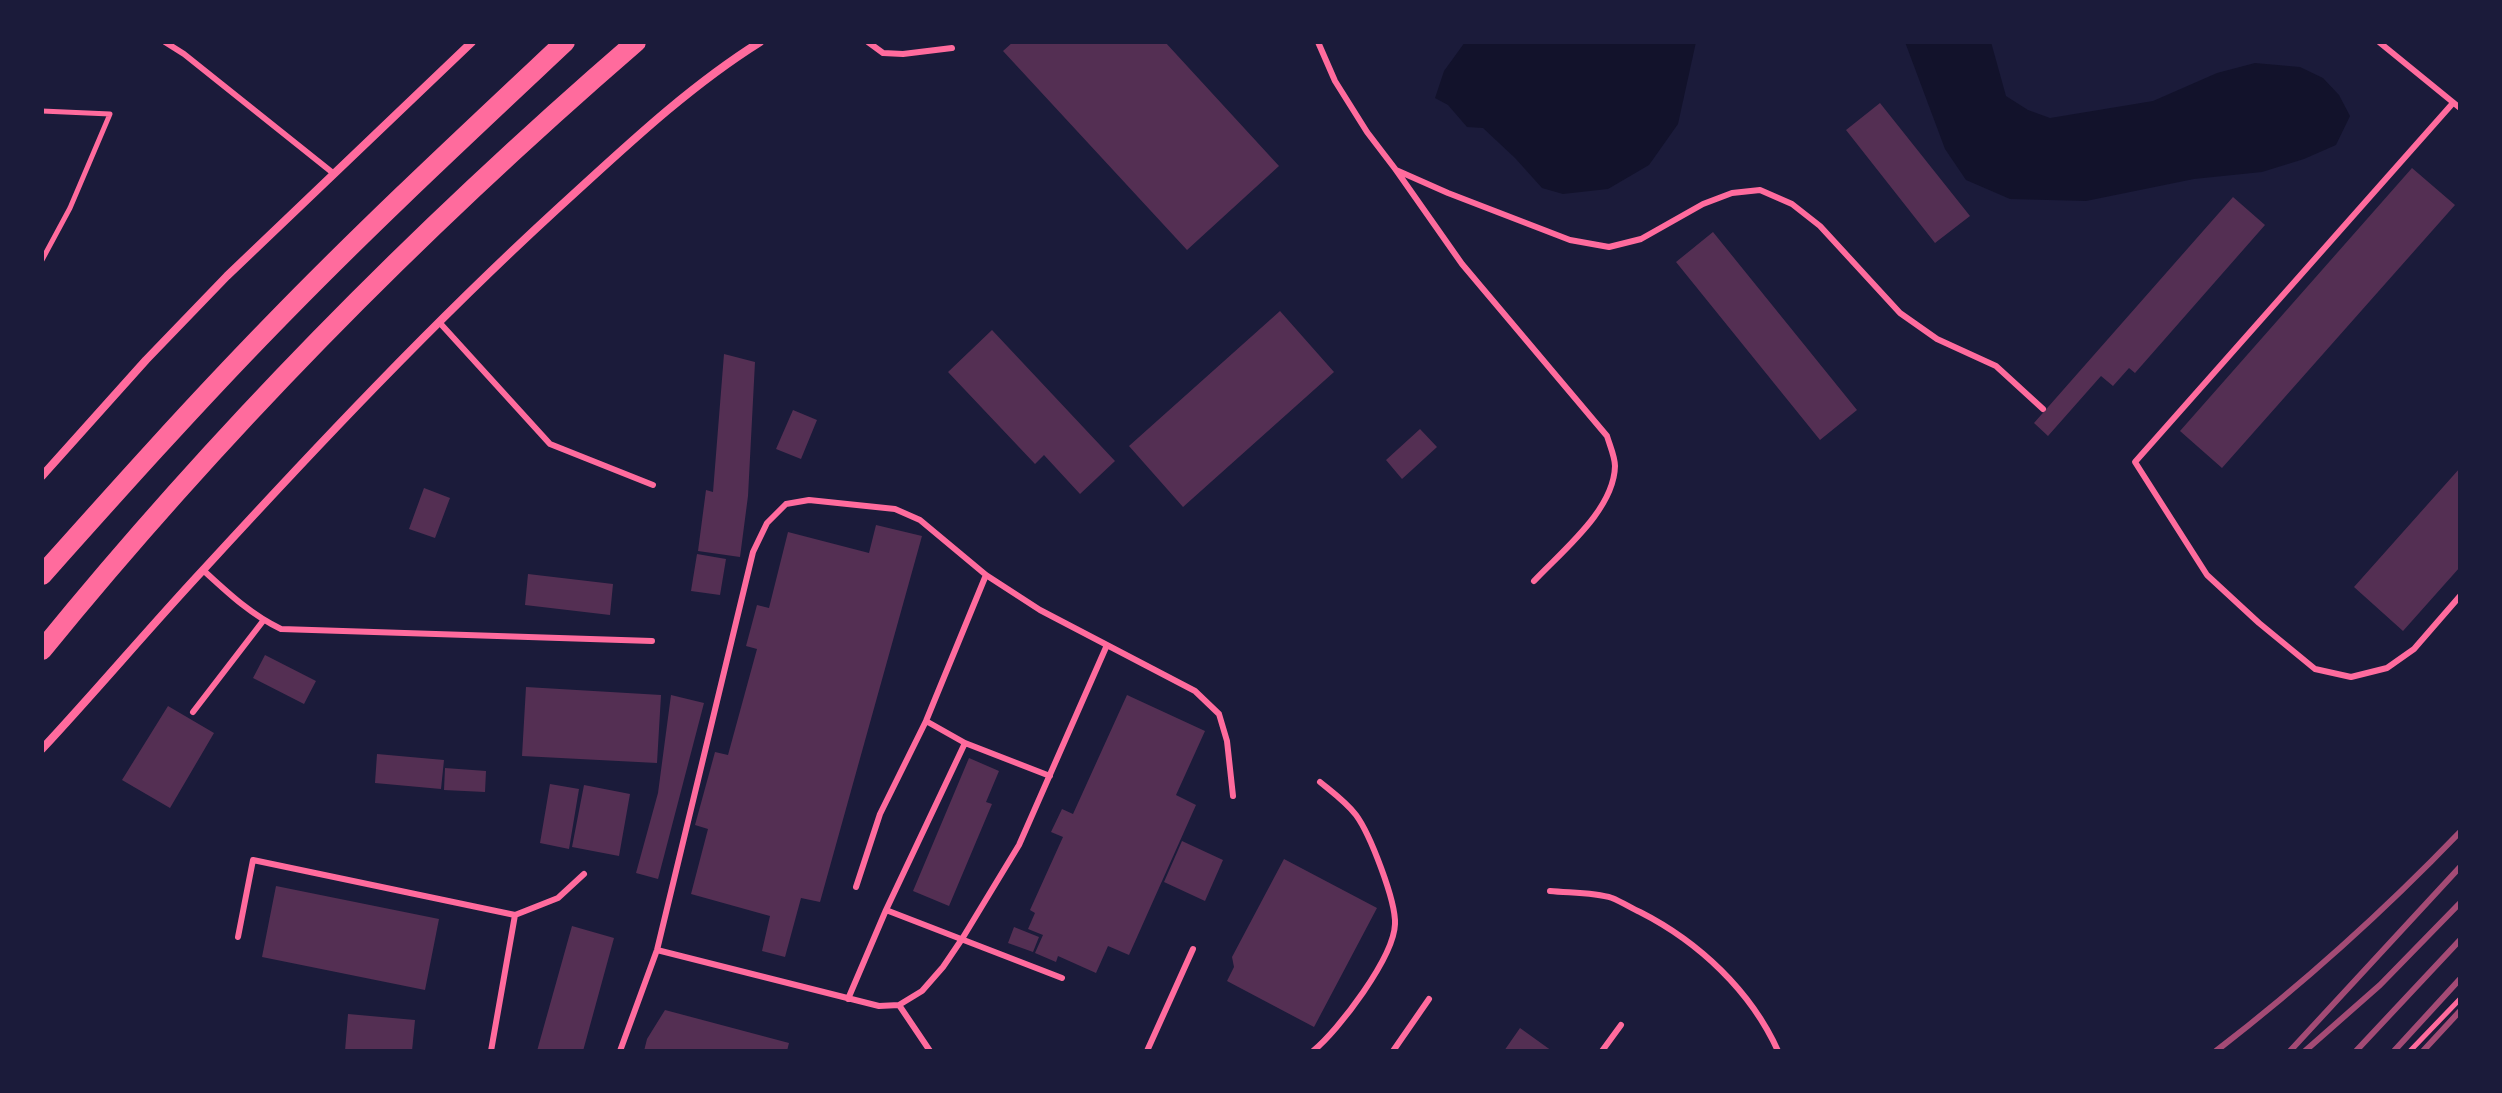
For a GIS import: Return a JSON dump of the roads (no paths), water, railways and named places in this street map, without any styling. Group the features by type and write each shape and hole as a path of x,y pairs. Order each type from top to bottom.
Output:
{"main road":[{"path":"42,575 181,420 273,324 430,169 565,42"},
{"path":"42,650 248,413 472,191 636,42"}],"street":[{"path":"42,476 227,276 472,42"},
{"path":"42,749 203,570 439,322 618,154 685,97 760,42"}],"lane":[{"path":"165,42 333,173"},
{"path":"868,42 883,53 903,54 952,48"},
{"path":"1318,42 1335,81 1367,132 1462,264 1607,436 1615,464 1611,491 1591,521 1534,581"},
{"path":"2379,42 2460,108"},
{"path":"2453,103 2135,462 2207,575 2315,669 2351,677 2387,668 2414,649 2460,596"},
{"path":"1396,170 1570,240 1609,247 1641,239 1703,204 1732,193 1760,190 1792,204 1820,226 1900,313 1937,339 1996,366 2043,409"},
{"path":"439,322 550,444 653,485"},
{"path":"620,1051 657,950 753,552 767,523 786,504 809,500 895,509 920,520 986,575 1040,610 1195,691 1219,714 1227,741 1233,796"},
{"path":"203,570 263,621 281,629 652,641"},
{"path":"856,887 880,814 926,721 986,575"},
{"path":"193,712 263,621"},
{"path":"657,950 879,1006 899,1005 922,991 962,939 1019,845 1107,645"},
{"path":"926,721 965,743 1050,776"},
{"path":"848,999 886,910 965,743"},
{"path":"1313,1051 1342,1023 1390,947 1396,923 1391,898 1366,830 1354,812 1320,782"},
{"path":"238,937 253,860 515,915 558,898 584,874"},
{"path":"1550,891 1611,898 1662,923 1719,968 1749,1000 1778,1051"},
{"path":"886,910 1062,978"},
{"path":"491,1051 515,915"},
{"path":"1147,1051 1193,949"},
{"path":"1393,1051 1429,999"},
{"path":"899,1005 930,1051"},
{"path":"1602,1051 1621,1025"}],"railway":[{"path":"2216,1051 2342,946 2460,832"},
{"path":"2290,1051 2460,867"},
{"path":"2305,1051 2380,985 2460,903"},
{"path":"2356,1051 2460,940"},
{"path":"2394,1051 2460,979"},
{"path":"2423,1051 2460,1011"}]}
